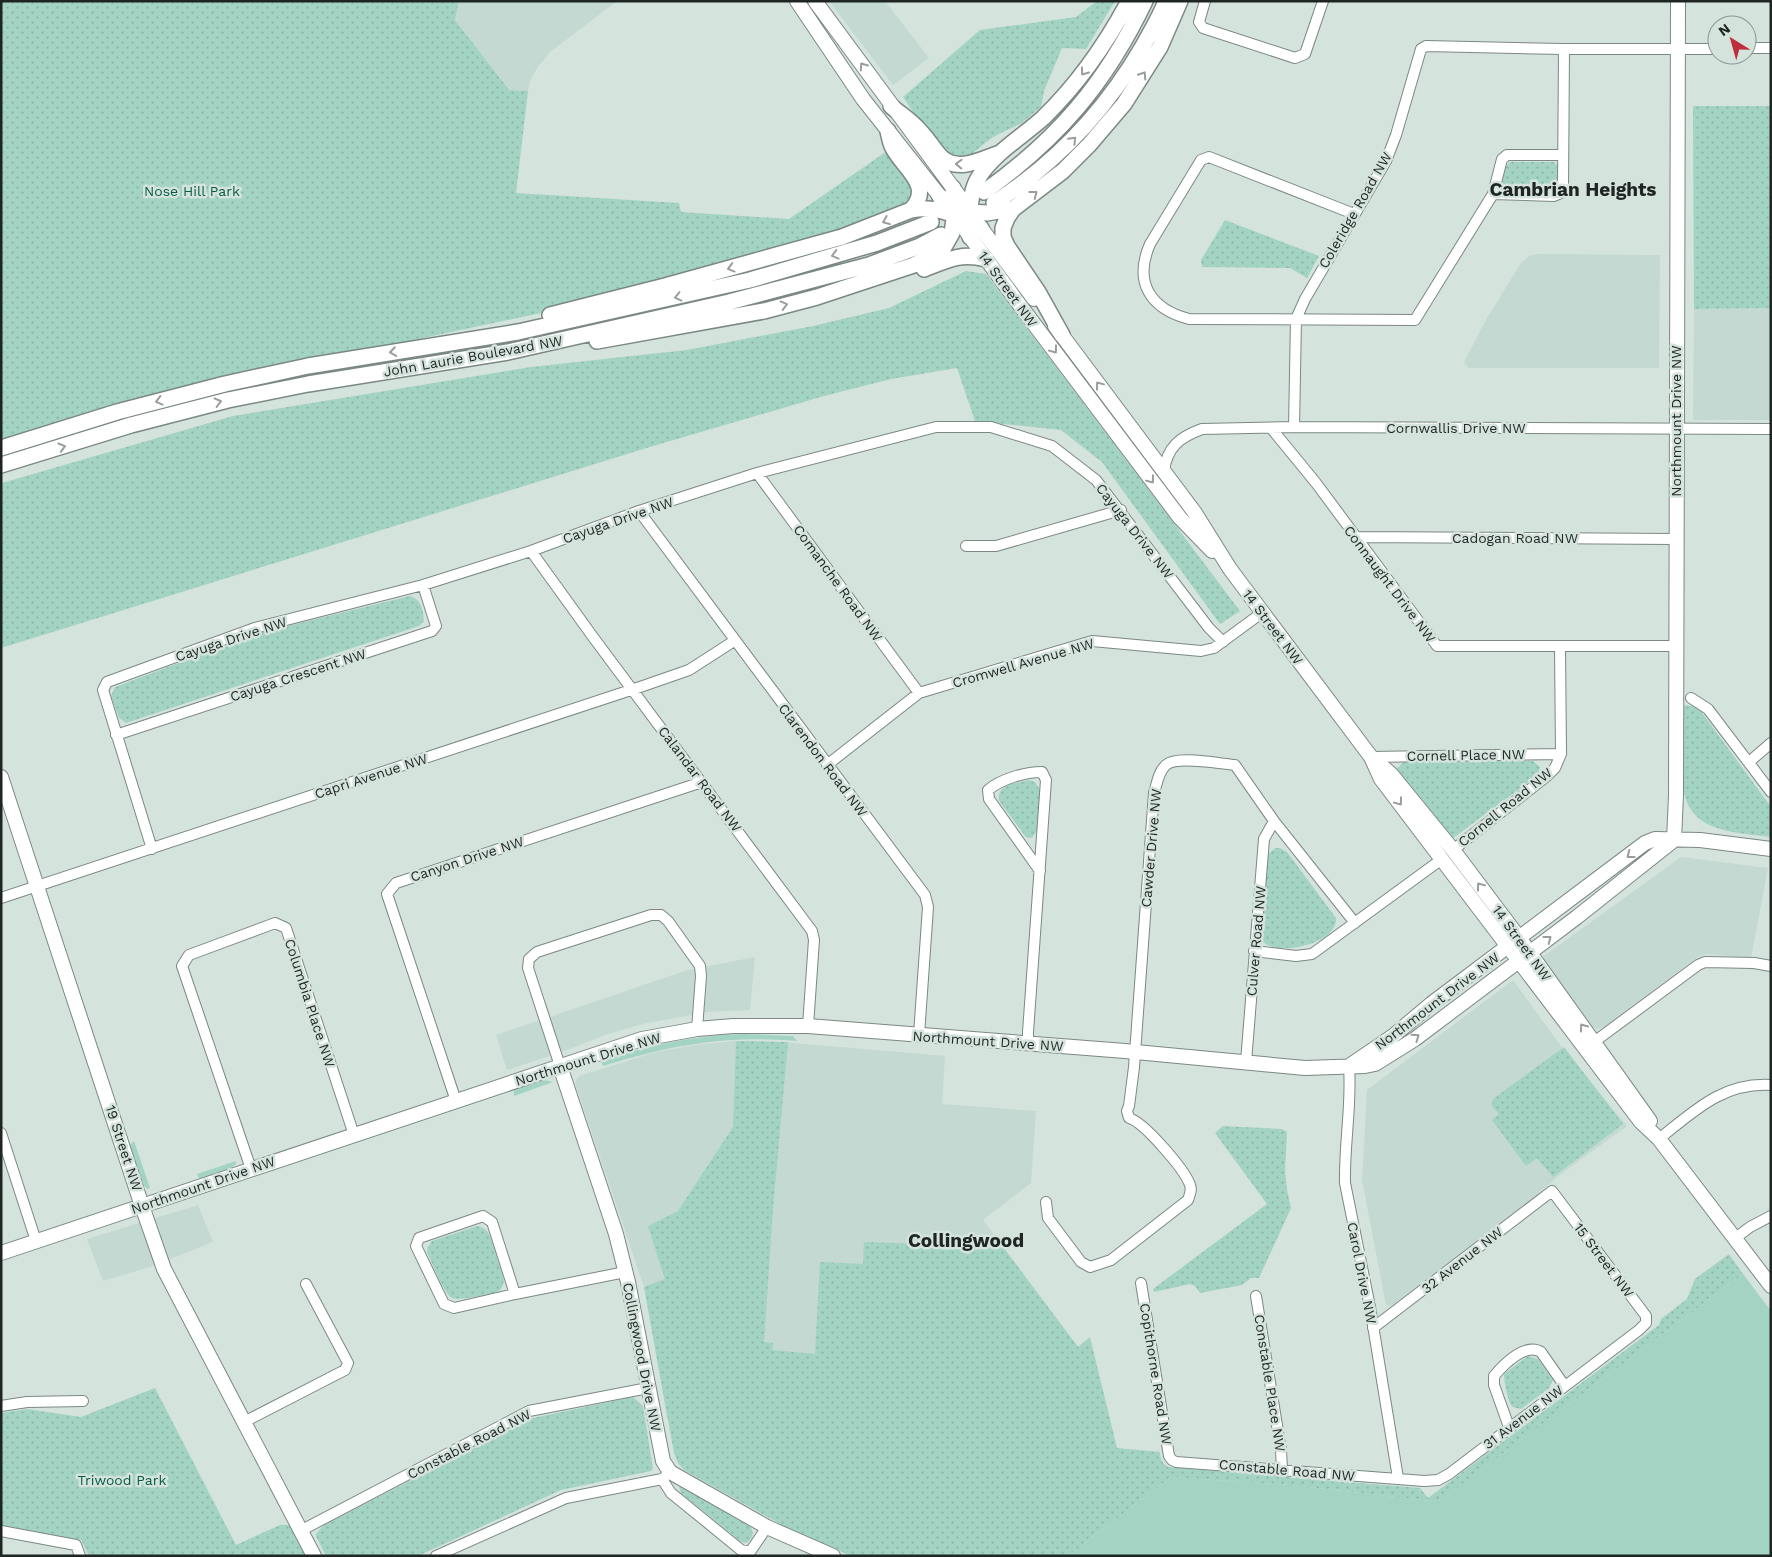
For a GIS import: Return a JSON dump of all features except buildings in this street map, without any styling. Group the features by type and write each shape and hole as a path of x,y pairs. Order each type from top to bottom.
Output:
{"main road":[{"path":"973,225 975,185 978,178 986,167 1042,119 1078,80 1111,32 1129,1"},
{"path":"1146,1 1128,37 1090,94 1042,146 1014,170 989,197 1013,191 1051,161 1101,109 1133,62 1162,13 1166,1"},
{"path":"1062,335 1038,292 1002,237 1006,218 1013,209 1063,171 1089,145 1124,104 1160,47 1180,1"},
{"path":"891,106 920,130 942,158 949,163 958,165 972,163 1005,150"},
{"path":"888,131 892,147 915,179 919,188 920,196 918,203 911,210"},
{"path":"947,192 955,210 973,225"},
{"path":"442,344 472,331 537,318 665,286 842,237 911,210 923,208 955,210"},
{"path":"973,225 987,213 1013,209"},
{"path":"508,352 604,340 741,316 817,297 914,265 936,254 944,247 952,233 955,210"},
{"name":"John Laurie Boulevard NW","path":"1,448 117,412 225,384 308,366 518,332 750,280 877,243 930,222"},
{"name":"John Laurie Boulevard NW","path":"6,464 150,420 265,392 508,352 729,302 835,275 896,256 941,235"},
{"path":"817,297 832,297 883,284 964,255 986,259"}],"street":[{"name":"14 Street NW","path":"797,1 863,98 888,131 947,192"},
{"name":"14 Street NW","path":"815,1 891,106 947,192 1062,335 1195,513 1230,569 1371,757 1381,779 1447,854 1514,943 1594,1042 1647,1115 1659,1139"},
{"path":"1205,1 1199,22 1203,28 1295,58 1305,54 1323,1"},
{"name":"Northmount Drive NW","path":"1,1253 642,1039 697,1029 733,1026 808,1026 1135,1052 1305,1068 1365,1066 1375,1064 1415,1039 1525,957 1674,840 1676,795 1675,539 1678,1"},
{"name":"Coleridge Road NW","path":"1294,427 1296,319 1304,299 1386,161 1396,135 1421,49 1426,46 1564,49 1707,49"},
{"path":"1757,48 1771,48"},
{"path":"1494,194 1554,196 1561,193 1563,187 1564,49"},
{"path":"1354,214 1208,157 1201,160 1150,244 1145,256 1143,275 1147,289 1158,304 1174,315 1190,319 1415,320 1494,194 1502,159 1507,155 1562,155"},
{"name":"14 Street NW","path":"955,210 973,225 986,259 1180,518 1230,569"},
{"name":"Cayuga Drive NW","path":"152,849 103,690 107,682 255,628 423,585 531,551 639,511 757,473 936,428 991,427 1052,446 1096,480 1121,510 1209,628 1223,642"},
{"name":"Cornwallis Drive NW","path":"1164,471 1166,460 1173,447 1190,433 1202,429 1294,427 1771,429"},
{"name":"Connaught Drive NW","path":"1271,428 1316,483 1436,646 1675,646"},
{"name":"Comanche Road NW","path":"757,473 919,693"},
{"path":"966,546 996,546 1121,510"},
{"name":"Clarendon Road NW","path":"639,511 924,895 928,907 919,1035"},
{"name":"Cadogan Road NW","path":"1355,537 1675,539"},
{"name":"Calandar Road NW","path":"531,551 812,931 814,940 808,1026"},
{"name":"Cayuga Crescent NW","path":"116,735 432,631 436,626 423,585"},
{"name":"Cromwell Avenue NW","path":"827,765 919,693 1092,641 1201,651 1214,648 1263,612"},
{"name":"Capri Avenue NW","path":"1,898 690,670 734,640"},
{"name":"Cornell Road NW","path":"1254,951 1296,956 1312,954 1447,854 1547,776 1555,768 1561,754 1560,646"},
{"path":"1691,698 1708,709 1771,792"},
{"path":"1749,762 1771,743"},
{"name":"Cornell Place NW","path":"1371,757 1561,754"},
{"name":"Cawder Drive NW","path":"1046,1202 1048,1218 1081,1262 1090,1267 1111,1260 1188,1200 1191,1193 1191,1186 1186,1175 1150,1132 1135,1119 1129,1118 1127,1111 1135,1052 1154,793 1158,776 1166,764 1180,760 1235,765 1274,821 1355,923"},
{"path":"1028,1044 1040,871 1046,780 1042,772 1034,772 996,784 988,790 989,798 1040,871"},
{"name":"19 Street NW","path":"1,777 164,1269 314,1556"},
{"name":"Canyon Drive NW","path":"456,1101 387,894 396,883 702,782"},
{"name":"Culver Road NW","path":"1246,1062 1264,839 1274,821"},
{"name":"Northmount Drive NW","path":"1349,1066 1393,1036 1431,1004 1645,844 1656,839 1674,840"},
{"path":"1674,840 1726,842 1771,850"},
{"path":"560,1066 528,968 529,959 537,952 652,915 660,915 668,921 700,966 697,1029"},
{"name":"Columbia Place NW","path":"251,1169 182,966 190,954 275,924 286,928 354,1135"},
{"name":"14 Street NW","path":"1525,957 1641,1122 1659,1139 1771,1286"},
{"path":"1594,1042 1698,965 1705,962 1754,963 1771,966"},
{"name":"Collingwood Drive NW","path":"560,1066 616,1234 666,1475"},
{"name":"Carol Drive NW","path":"1349,1066 1350,1100 1345,1168 1346,1183 1398,1478"},
{"path":"1659,1139 1716,1096 1740,1087 1756,1084 1771,1085"},
{"path":"1,1133 36,1241"},
{"name":"32 Avenue NW","path":"1373,1328 1552,1191"},
{"name":"15 Street NW","path":"1552,1191 1646,1316 1646,1323 1639,1330"},
{"path":"515,1294 492,1222 483,1216 419,1238 416,1246 444,1304 454,1308 625,1272"},
{"path":"1734,1239 1750,1227 1771,1216"},
{"name":"Copithorne Road NW","path":"1141,1283 1169,1456 1176,1462"},
{"path":"244,1422 345,1370 348,1363 306,1284"},
{"name":"Constable Place NW","path":"1256,1296 1281,1450 1282,1469"},
{"name":"31 Avenue NW","path":"1398,1478 1424,1481 1438,1480 1449,1474 1639,1330"},
{"path":"1509,1427 1494,1385 1494,1376 1509,1362 1530,1349 1537,1349 1542,1352 1564,1385"},
{"name":"Constable Road NW","path":"300,1530 529,1412 648,1388"},
{"path":"1,1406 27,1402 83,1400"},
{"name":"Constable Road NW","path":"1176,1462 1398,1478"},
{"path":"666,1475 671,1493 741,1550 750,1552 767,1527"},
{"path":"436,1556 566,1498 666,1475 767,1527 833,1556"},
{"path":"1,1531 76,1545 80,1556"}],"shaded area":[{"path":"459,1 617,1 550,52 537,68 530,81 528,91 509,90 455,20"},
{"path":"829,1 885,1 929,58 893,85"},
{"path":"1537,254 1660,255 1659,368 1468,368 1464,362 1487,318 1521,263 1529,256"},
{"path":"1771,308 1771,420 1693,420 1694,309"},
{"path":"1681,857 1768,868 1751,958 1707,954 1699,956 1604,1027 1597,1029 1590,1026 1544,963 1544,956"},
{"path":"755,957 750,1010 708,1012 647,1023 608,1034 507,1070 496,1035 688,970"},
{"path":"1513,980 1563,1049 1627,1126 1561,1174 1523,1206 1391,1306 1386,1305 1362,1180 1367,1090"},
{"path":"736,1041 783,1042 945,1056 942,1104 1036,1111 1031,1183 983,1220 1078,1347 667,1417 644,1287 575,1083 579,1076 656,1052 695,1045"},
{"path":"198,1205 213,1242 150,1267 103,1281 87,1239"}],"green space":[{"name":"Nose Hill Park","path":"1,1 459,1 455,20 509,90 528,91 516,193 679,203 681,212 789,219 890,149 914,186 910,203 888,214 790,246 555,310 195,384 1,441"},
{"path":"1097,1 1115,1 1086,49 1062,48 1044,91 1041,107 1020,124 992,138 967,157 956,157 947,152 921,124 903,97 980,30 1076,17"},
{"path":"1693,106 1771,106 1771,308 1694,309"},
{"path":"1510,162 1554,162 1558,166 1557,187 1505,187 1502,181 1506,166"},
{"path":"1225,220 1319,256 1307,278 1290,268 1202,267 1201,260"},
{"path":"966,271 986,274 1240,611 1220,624 1102,462 1061,430 975,421 957,368 891,379 824,396 653,446 1,648 2,483 233,416 531,367 687,350 813,326 889,308"},
{"path":"410,596 417,600 422,609 424,621 419,626 126,723 119,718 111,696 115,687 255,634"},
{"path":"1681,705 1693,706 1700,710 1771,807 1771,837 1742,834 1715,827 1703,821 1694,813 1687,801 1683,786"},
{"path":"1404,761 1533,761 1540,767 1538,775 1453,838 1397,769"},
{"path":"1029,780 1035,782 1040,790 1037,831 1032,838 1026,837 999,801 1001,791 1008,785"},
{"path":"1275,848 1280,848 1287,852 1336,918 1334,928 1326,936 1315,942 1288,948 1275,947 1265,944 1260,937 1267,855"},
{"path":"745,1034 793,1036 797,1041 747,1039 699,1043 652,1052 603,1066 601,1061 636,1050 672,1042 708,1036"},
{"path":"736,1041 788,1042 773,1208 764,1342 773,1343 772,1350 815,1354 820,1262 863,1264 864,1242 1003,1247 1078,1347 1090,1337 1117,1448 1160,1452 1162,1461 1168,1467 1420,1488 1428,1498 1659,1325 1661,1319 1687,1299 1695,1279 1729,1254 1743,1274 1438,1502 1291,1485 1171,1477 1068,1556 851,1556 782,1525 684,1470 678,1463 674,1453 644,1287 665,1279 648,1226 678,1211 733,1127"},
{"path":"1564,1047 1623,1124 1553,1177 1537,1158 1526,1166 1492,1120 1499,1114 1492,1106 1493,1099"},
{"path":"545,1080 553,1082 514,1096 514,1090"},
{"path":"1223,1126 1282,1129 1287,1132 1285,1171 1291,1208 1259,1278 1251,1278 1242,1285 1200,1293 1195,1286 1190,1284 1154,1292 1153,1289 1267,1204 1215,1133"},
{"path":"134,1141 150,1188 147,1189 143,1184 130,1145"},
{"path":"236,1161 236,1164 231,1168 203,1178 199,1178 197,1174"},
{"path":"477,1226 485,1229 490,1236 504,1280 503,1286 499,1291 490,1294 455,1299 445,1290 438,1277 427,1252 428,1247 432,1241"},
{"path":"1743,1274 1771,1311 1771,1556 1068,1556 1171,1477 1291,1485 1438,1502"},
{"path":"1528,1356 1538,1359 1553,1380 1549,1388 1521,1409 1511,1405 1509,1401 1504,1374"},
{"name":"Triwood Park","path":"155,1388 236,1545 280,1525 291,1525 305,1556 89,1556 81,1540 1,1526 1,1413 27,1409 81,1417"},
{"path":"633,1397 643,1406 653,1469 651,1471 561,1490 418,1556 326,1556 316,1536 324,1525 533,1418"},
{"path":"682,1486 748,1524 753,1532 751,1539 746,1543 740,1541 681,1493 679,1487"}],"district":[{"name":"Cambrian Heights","path":"1573,189"},
{"name":"Collingwood","path":"966,1240"}]}
